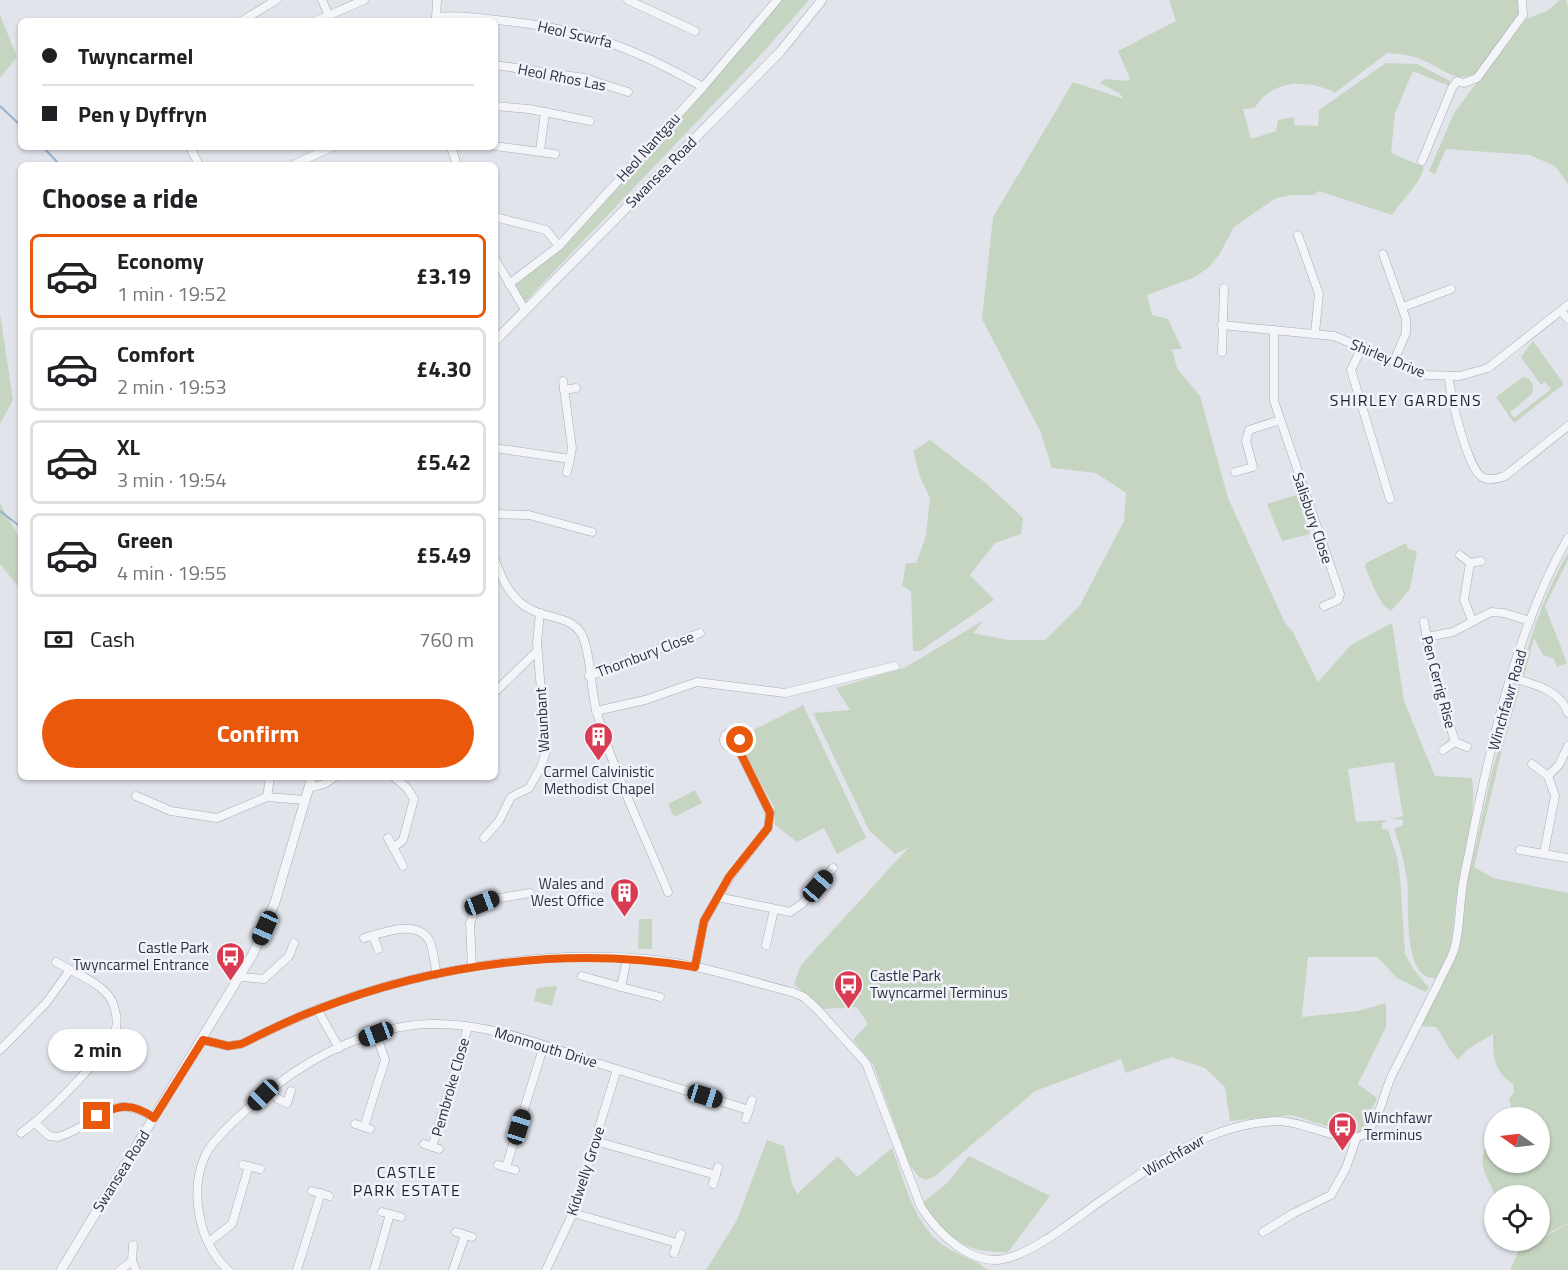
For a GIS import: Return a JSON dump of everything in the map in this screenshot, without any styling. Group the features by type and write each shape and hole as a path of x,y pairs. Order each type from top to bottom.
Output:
{"street":[{"path":"247,18 276,0"},
{"path":"322,0 328,14"},
{"path":"321,18 364,0"},
{"path":"436,18 437,0"},
{"path":"628,0 695,31"},
{"name":"Heol Nantgau","path":"509,284 559,246 703,87 777,0"},
{"name":"Swansea Road","path":"498,338 780,52 822,0"},
{"path":"1422,161 1452,88 1457,81 1464,83 1477,78 1523,15 1522,0"},
{"name":"Heol Scwrfa","path":"454,18 481,18"},
{"name":"Heol Scwrfa","path":"498,20 548,26 604,39 652,58 703,87"},
{"name":"Heol Rhos Las","path":"498,65 584,78 628,92"},
{"path":"498,106 545,112 590,121"},
{"path":"540,151 545,112"},
{"path":"498,146 555,154"},
{"path":"300,162 326,150"},
{"path":"498,218 546,230 559,246"},
{"path":"1298,235 1319,294 1315,333"},
{"path":"1383,254 1406,319 1406,333 1394,361"},
{"path":"498,264 525,310"},
{"path":"1221,352 1224,288"},
{"path":"1403,307 1451,289"},
{"path":"1565,308 1568,319"},
{"name":"Shirley Drive","path":"1222,325 1334,336 1427,375 1449,376 1469,375 1488,368 1565,308"},
{"name":"Salisbury Close","path":"1274,330 1273,391 1280,420 1340,594 1338,600 1324,606"},
{"path":"1362,347 1351,370 1390,499"},
{"path":"1449,376 1451,394 1473,467 1482,477 1497,479 1504,476 1568,426"},
{"path":"567,472 572,448 563,386 576,388"},
{"path":"1235,472 1253,466 1246,441 1249,430 1280,420"},
{"path":"498,448 570,459"},
{"path":"498,514 529,515 592,532"},
{"name":"Winchfawr Road","path":"1356,1139 1367,1132 1374,1119 1386,1088 1454,949 1466,868 1482,786 1530,621 1548,575 1568,538"},
{"path":"1460,555 1470,563 1481,561"},
{"path":"1470,563 1464,600 1472,620"},
{"path":"498,567 507,587 528,608 573,624 584,638 596,711 606,744 668,892"},
{"path":"1427,637 1453,632 1472,620 1498,611 1530,621"},
{"name":"Waunbant","path":"484,838 499,821 511,797 529,788 541,767 546,751 537,651 537,624 540,613"},
{"name":"Pen Cerrig Rise","path":"1424,622 1438,688 1455,742 1467,747"},
{"name":"Thornbury Close","path":"589,676 700,633"},
{"name":"Waunbant","path":"498,689 537,651"},
{"path":"596,711 645,700 697,682 785,693 896,666"},
{"path":"1512,678 1549,690 1560,699 1568,713"},
{"name":"Pen Cerrig Rise","path":"1443,750 1455,742"},
{"path":"695,967 704,921 729,877 768,828 770,813 737,746"},
{"path":"1548,776 1560,765 1568,746"},
{"path":"1532,764 1548,776 1555,796 1544,853"},
{"path":"267,797 270,780"},
{"name":"Swansea Road","path":"61,1270 241,977 275,902 311,780"},
{"path":"309,788 330,780"},
{"path":"393,848 404,840 414,799 407,788 398,780"},
{"path":"136,796 171,811 217,818 267,797 305,800"},
{"path":"388,838 403,866"},
{"path":"1520,850 1568,858"},
{"path":"718,897 790,912 802,904 833,868"},
{"path":"472,967 470,923 477,907 494,898 530,893"},
{"path":"766,945 774,910"},
{"path":"364,938 407,929 425,935 430,942 437,974"},
{"path":"373,936 378,949"},
{"path":"241,977 264,979 289,956 294,943"},
{"path":"621,987 627,958"},
{"name":"Winchfawr","path":"203,1040 228,1046 241,1044 317,1009 437,974 472,967 540,960 627,958 695,967 804,997 844,1038 869,1070 921,1207 953,1244 987,1258 1004,1259 1047,1239 1127,1182 1220,1131 1262,1122 1293,1121 1343,1138 1356,1139"},
{"path":"21,1133 35,1123 96,1057 116,1029 115,1010 107,994 56,962"},
{"path":"0,1050 46,1003 70,970"},
{"path":"582,976 660,997"},
{"path":"317,1009 339,1048"},
{"name":"Monmouth Drive","path":"228,1270 202,1227 197,1199 199,1170 206,1152 269,1090 298,1068 339,1048 376,1034 429,1024 491,1030 749,1110"},
{"name":"Pembroke Close","path":"432,1147 468,1027"},
{"path":"363,1127 385,1060 376,1034"},
{"path":"515,1170 502,1166 544,1045"},
{"name":"Kidwelly Grove","path":"546,1270 573,1213 617,1069"},
{"path":"269,1090 278,1100 287,1103 291,1091"},
{"path":"746,1119 752,1100"},
{"path":"35,1123 49,1136 58,1137 114,1107 126,1105 140,1108 154,1118"},
{"path":"1263,1232 1330,1195 1346,1168 1356,1139"},
{"path":"595,1141 717,1171 713,1184"},
{"path":"209,1242 232,1224 246,1166 260,1169"},
{"path":"297,1270 321,1193"},
{"path":"374,1270 386,1213 401,1217"},
{"path":"573,1213 677,1244"},
{"path":"453,1270 469,1236 456,1232"},
{"path":"674,1252 681,1234"},
{"path":"133,1245 132,1261 136,1270"},
{"path":"120,1270 132,1261"}],"green space":[{"path":"778,0 809,0 767,48 525,302 515,285 558,248 617,189 727,64"},
{"path":"1169,0 1518,0 1519,13 1480,69 1466,77 1452,75 1416,57 1387,53 1335,93 1314,85 1291,84 1271,91 1255,108 1243,109 1251,139 1276,131 1278,120 1294,117 1294,125 1318,126 1319,110 1386,63 1417,64 1450,81 1449,86 1413,71 1395,113 1391,153 1424,167 1415,186 1392,215 1319,191 1314,195 1276,198 1234,227 1219,255 1208,268 1195,277 1147,295 1152,315 1168,319 1182,349 1172,349 1177,368 1200,396 1228,498 1285,623 1293,632 1318,682 1351,645 1392,623 1404,701 1435,776 1472,778 1473,807 1450,948 1436,978 1425,975 1417,967 1412,954 1407,879 1394,829 1403,825 1403,820 1391,819 1403,816 1394,762 1348,769 1356,822 1385,820 1386,822 1382,823 1382,829 1388,830 1397,857 1400,877 1405,954 1429,988 1425,992 1397,978 1377,957 1308,957 1302,1017 1358,1011 1386,1003 1386,1027 1358,1084 1377,1098 1362,1131 1354,1135 1292,1115 1230,1121 1225,1087 1205,1068 1171,1057 1126,1073 1121,1059 1035,1091 935,1176 926,1180 919,1177 909,1164 873,1064 853,1040 868,1024 857,1007 823,1009 794,984 801,965 909,847 895,854 869,830 813,713 850,710 836,688 906,667 984,620 973,633 1008,640 1045,640 1080,605 1124,521 1126,493 1096,473 1052,468 1040,431 982,319 993,217 1073,82 1124,99 1119,93 1100,83 1105,79 1125,81 1130,79 1118,51 1176,21"},
{"path":"1560,0 1566,0 1568,6 1568,184 1555,166 1529,155 1446,149 1435,174 1429,171 1454,113 1496,57 1526,19 1547,11"},
{"path":"0,15 17,57 0,78"},
{"path":"0,314 13,400 0,424"},
{"path":"1533,341 1564,384 1514,423 1496,397 1523,377 1528,378 1533,384 1532,394 1510,412 1514,418 1551,389 1545,382 1541,385 1521,357"},
{"path":"930,440 987,484 1023,518 1021,534 995,543 970,575 994,600 920,651 913,651 911,591 902,586 906,563 916,563 926,536 930,498 920,477 913,451"},
{"path":"1297,495 1310,534 1282,541 1267,504"},
{"path":"0,503 18,536 18,586 0,564"},
{"path":"1406,543 1408,549 1417,551 1410,589 1391,611 1378,597 1365,567 1366,563"},
{"path":"1568,553 1568,560 1545,606 1567,663 1557,667 1554,659 1543,655 1534,638 1524,676 1521,671 1535,625 1553,581"},
{"path":"1517,687 1520,687 1502,749 1474,867 1493,878 1568,893 1568,1223 1550,1232 1550,1185 1491,1185 1485,1173 1550,1173 1550,1107 1511,1107 1509,1098 1514,1093 1513,1084 1501,1074 1495,1062 1493,1034 1468,1049 1458,1060 1436,1027 1421,1026 1457,954 1469,867 1471,867 1492,772"},
{"path":"803,705 866,838 837,854 824,828 797,842 775,825 774,807 742,748 745,741 743,735"},
{"path":"695,790 702,803 674,817 668,804"},
{"path":"639,919 652,919 652,949 638,949"},
{"path":"557,986 552,1006 534,1001 537,988"},
{"path":"767,1140 784,1146 792,1184 797,1194 838,1156 857,1177 892,1148 911,1201 924,1225 943,1245 988,1270 706,1270 737,1220"},
{"path":"969,1156 1050,1196 1008,1252 979,1250 958,1241 948,1235 922,1203 946,1184"},
{"path":"1568,1224 1568,1270 1510,1270 1519,1251 1550,1251 1550,1234"}],"waterway":[{"path":"0,106 18,123"},
{"path":"46,150 57,162"},
{"path":"0,511 18,525"}],"place":[{"name":"Carmel Calvinistic Methodist Chapel","path":"599,762"},
{"name":"Wales and West Office","path":"625,918"},
{"name":"Castle Park Twyncarmel Entrance","path":"230,982"},
{"name":"Castle Park Twyncarmel Terminus","path":"849,1010"},
{"name":"Winchfawr Terminus","path":"1343,1152"}],"district":[{"name":"SHIRLEY GARDENS","path":"1406,400"},
{"name":"CASTLE PARK ESTATE","path":"407,1181"}],"route":[{"path":"97,1116 114,1107 126,1105 140,1108 154,1118 203,1040 228,1046 241,1044 317,1009 437,974 472,967 595,957 646,959 695,967 704,921 729,877 768,828 770,813 737,746 740,740"}]}
